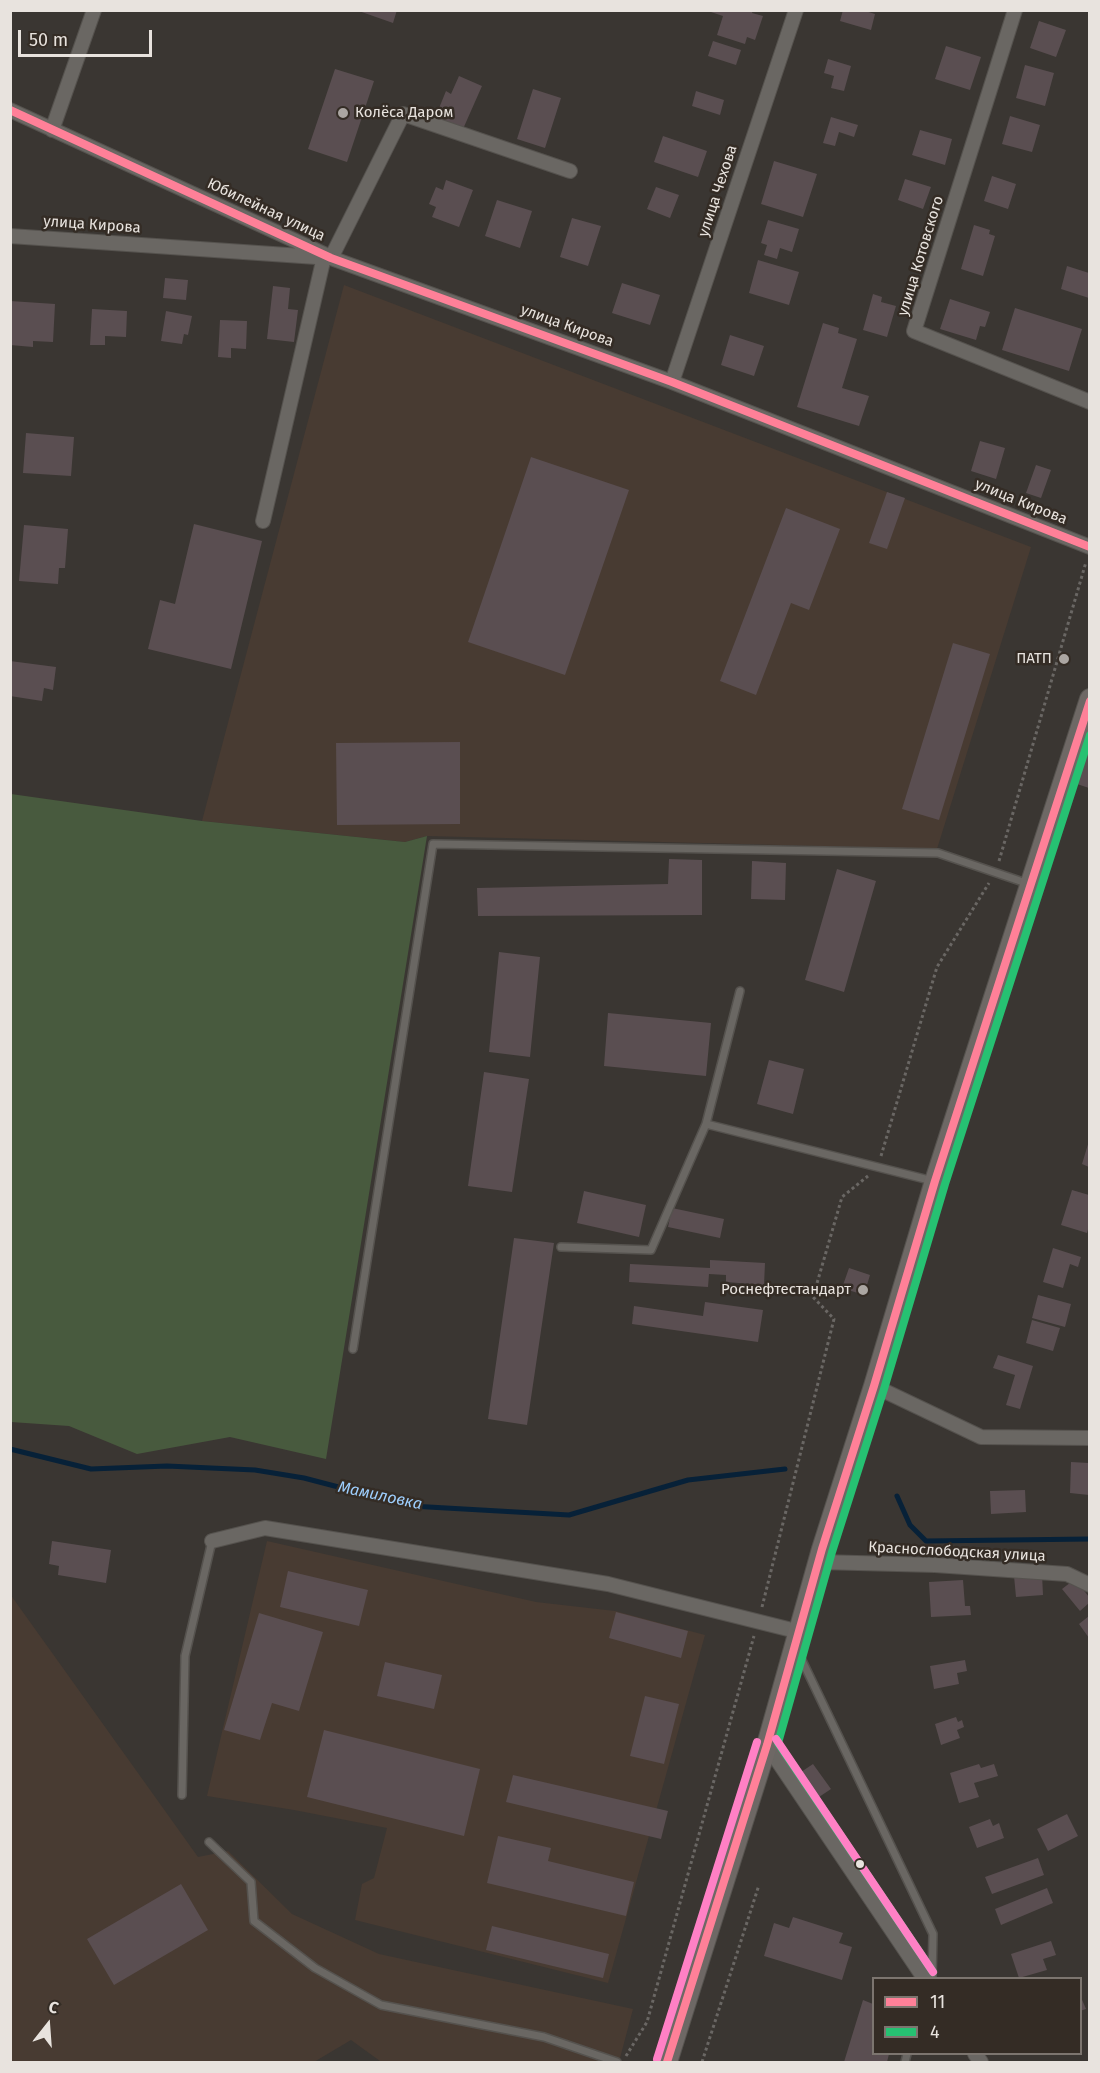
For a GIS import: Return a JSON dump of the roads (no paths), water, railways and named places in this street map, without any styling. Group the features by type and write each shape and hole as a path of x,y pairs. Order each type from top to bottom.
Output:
{"street":[{"path":"52,130 94,10"},
{"name":"улица Чехова","path":"672,382 795,10"},
{"name":"улица Котовского","path":"1014,10 914,331 1089,402"},
{"name":"Юбилейная улица","path":"10,110 327,258 403,114 570,171"},
{"name":"улица Кирова","path":"10,236 327,258 672,382 1089,546"},
{"path":"263,520 327,258"},
{"path":"667,2062 767,1745 819,1562 935,1181 1032,884 1089,699"},
{"path":"874,1386 981,1437 1089,1438"},
{"path":"212,1540 265,1528 608,1584 758,1622 797,1640"},
{"name":"Краснослободская улица","path":"819,1562 935,1565 1067,1574 1089,1585"},
{"path":"767,1745 923,1977"}],"lane":[{"path":"353,1349 433,844 938,853 1032,884"},
{"path":"561,1247 651,1250 706,1124 740,991"},
{"path":"706,1124 935,1181"},
{"path":"182,1795 185,1656 212,1540"},
{"path":"797,1640 933,1934 932,1977"},
{"path":"209,1842 251,1882 254,1921 315,1968 381,2005 544,2037 620,2062"}],"waterway":[{"name":"Мамиловка","path":"10,1449 91,1469 167,1466 255,1470 304,1478 411,1506 569,1515 688,1480 785,1469"},
{"path":"897,1496 910,1525 926,1541 1090,1539"}],"place":[{"name":"Колёса Даром","path":"343,113"},
{"name":"ПАТП","path":"1064,659"},
{"name":"Роснефтестандарт","path":"863,1290"}]}
